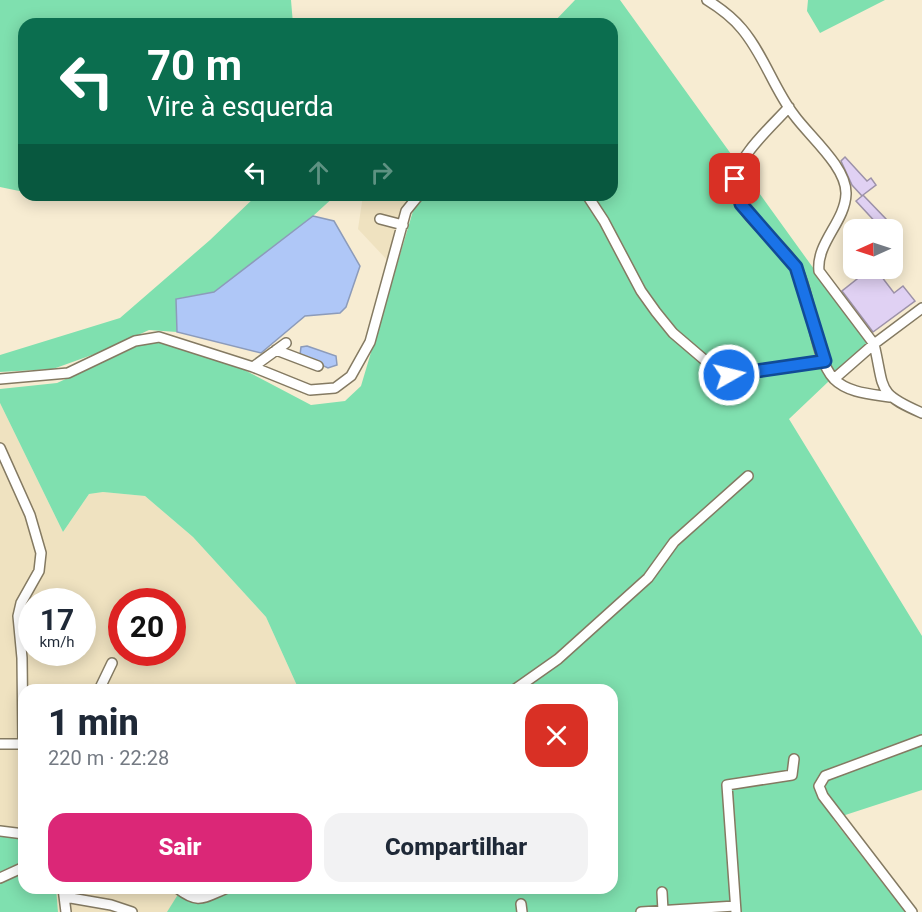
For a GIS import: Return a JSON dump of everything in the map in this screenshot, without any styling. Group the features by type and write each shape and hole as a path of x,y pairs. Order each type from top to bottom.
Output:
{"street":[{"path":"707,0 722,9 741,28 789,107 819,142 845,185 843,208 820,257 819,271 874,344 884,391 890,398"},
{"path":"789,107 744,158 735,185 741,204 796,267 825,361 834,379 851,390 890,398 922,413"},
{"path":"0,379 68,373 135,341 159,338 253,367 310,390 323,391 345,382 370,342 406,211 414,201"},
{"path":"591,201 641,291 656,312 673,333 712,368 721,374 737,375 825,361"},
{"path":"380,219 403,225"},
{"path":"834,379 874,344 922,308"},
{"path":"253,367 286,343"},
{"path":"276,350 318,366"},
{"path":"0,448 30,515 41,553 39,571 21,603 18,616 22,684"},
{"path":"522,684 558,658 648,578 674,542 748,476"},
{"path":"102,684 111,666"},
{"path":"912,912 823,796 819,786 825,776 922,740"},
{"path":"0,744 18,744"},
{"path":"641,912 735,909 728,785 792,776 794,759"},
{"path":"0,831 18,833"},
{"path":"0,878 18,870"},
{"path":"662,892 663,911"},
{"path":"64,894 66,912"},
{"path":"68,894 132,912"},
{"path":"185,894 198,899 211,894"}],"shaded area":[{"path":"362,201 408,201 404,206 388,261 358,229"},
{"path":"0,403 63,532 89,494 103,492 145,496 193,537 266,617 296,684 18,684 18,838 0,836"},
{"path":"56,894 223,894 291,912 58,912"}],"green space":[{"path":"0,0 291,0 292,18 18,18 18,191 0,187"},
{"path":"575,0 620,0 868,344 789,419 922,636 922,790 833,819 905,912 167,912 178,894 618,894 618,684 296,684 266,617 193,537 145,496 103,492 89,494 63,532 0,403 0,389 57,383 140,345 166,341 233,364 311,405 345,401 361,386 413,211 408,201 618,201 618,18 558,18"},
{"path":"808,0 885,0 820,33 807,11"},
{"path":"251,201 329,201 214,292 176,299 177,332 149,330 103,351 53,369 0,372 0,355 120,318 210,240"},
{"path":"0,836 18,838 18,864 0,872"},
{"path":"18,873 18,894 56,894 58,912 0,912 0,881"}],"water":[{"path":"313,216 334,221 360,266 346,307 340,313 305,316 261,353 177,332 176,299 214,292"},
{"path":"307,346 336,356 337,365 328,368 300,355 301,347"}],"building":[{"path":"845,157 867,181 871,178 876,185 863,195 886,219 873,219 856,201 862,196 852,185 841,161"},
{"path":"857,279 883,279 894,293 903,286 915,301 873,332 842,291"}],"route":[{"path":"729,375 825,361 796,267 741,204 735,179"}]}
